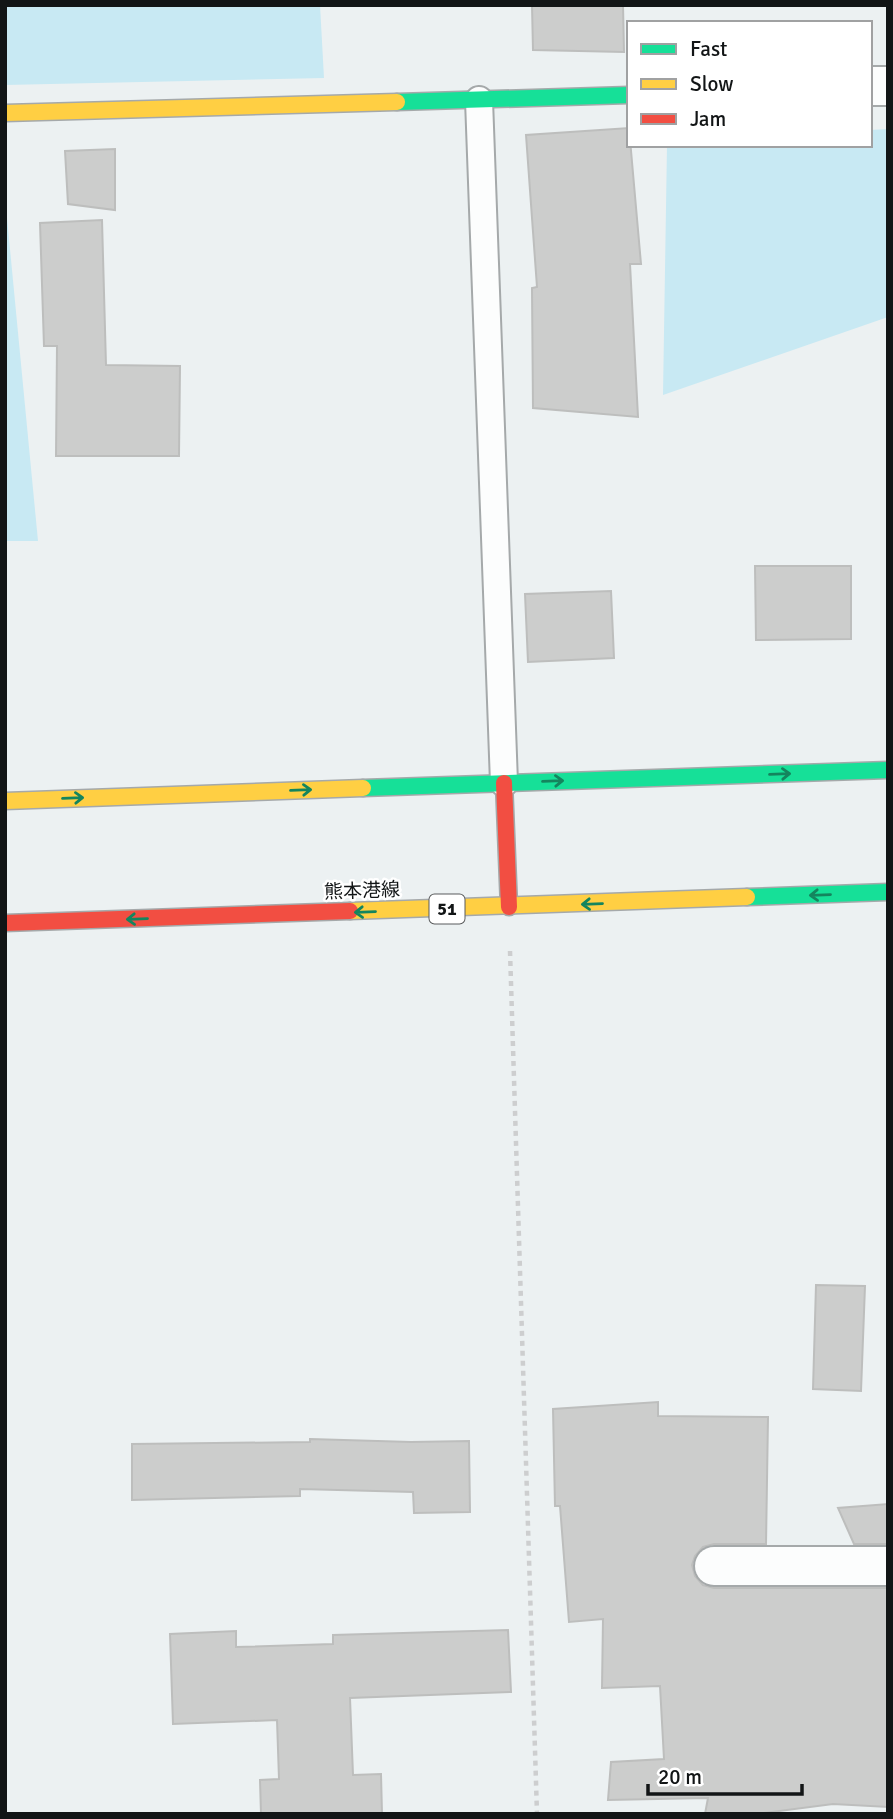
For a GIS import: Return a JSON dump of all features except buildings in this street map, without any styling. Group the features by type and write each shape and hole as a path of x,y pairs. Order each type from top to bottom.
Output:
{"main road":[{"path":"5,113 627,94"},
{"path":"5,801 888,770"},
{"path":"504,783 509,907"},
{"name":"熊本港線","path":"5,923 888,892"}],"street":[{"path":"714,1566 888,1566"}],"lane":[{"path":"479,100 504,783"}],"path":[{"path":"509,907 537,1814"}],"shaded area":[{"path":"5,5 320,5 324,78 5,85"},
{"path":"888,129 888,317 663,395 667,147 872,147 872,130"},
{"path":"5,197 38,541 5,541"}],"traffic: fast":[{"path":"397,102 627,95"},
{"path":"363,788 888,770"},
{"path":"747,897 888,892"}],"traffic: slow":[{"path":"5,113 397,102"},
{"path":"5,801 363,788"},
{"path":"350,911 747,897"}],"traffic: jam":[{"path":"504,783 509,907"},
{"path":"5,923 350,911"}]}
